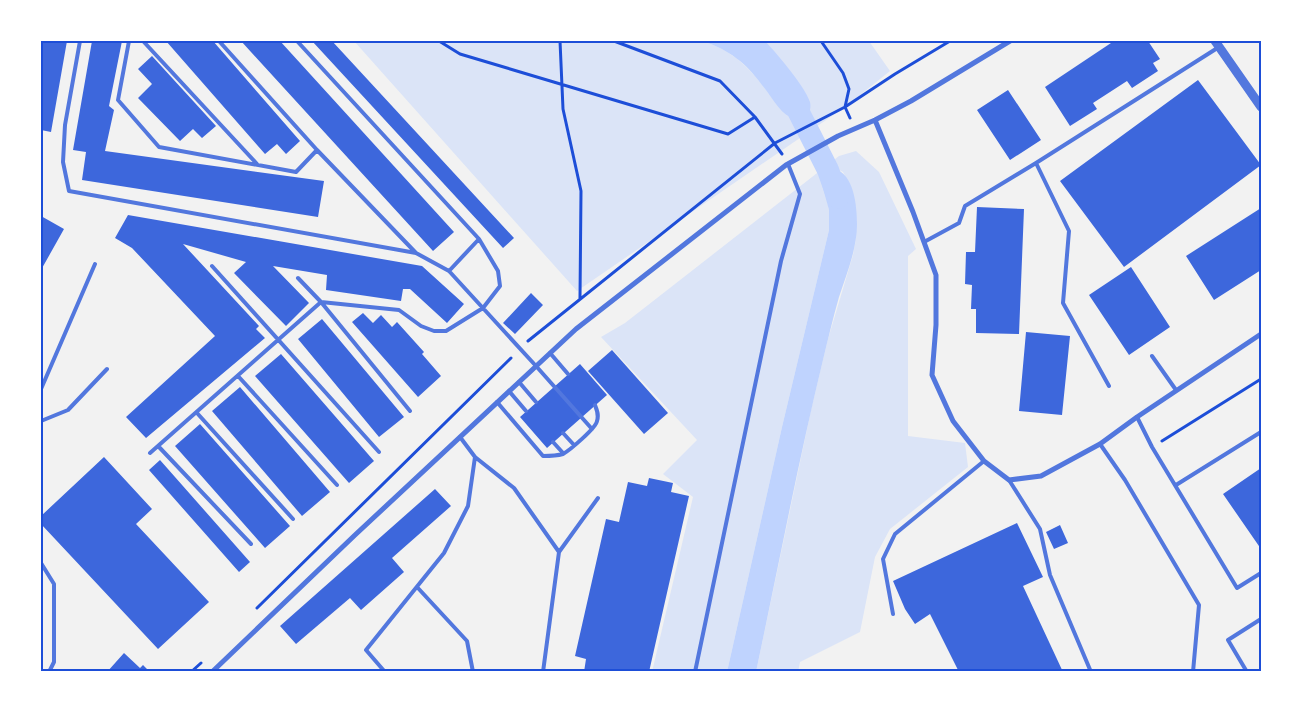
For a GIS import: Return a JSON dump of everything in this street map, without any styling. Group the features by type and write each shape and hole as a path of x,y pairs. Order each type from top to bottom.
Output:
{"street":[{"path":"212,672 273,612 576,329 788,164 838,136 875,120 911,101 1010,41"},
{"path":"1217,44 1261,107"},
{"path":"875,120 936,275 936,325 932,375 952,421 984,461 1009,480 1041,476 1100,444 1176,390 1261,334"}],"lane":[{"path":"80,41 65,125 63,162 69,191 416,253"},
{"path":"129,41 118,100 159,147 296,172 317,150"},
{"path":"143,41 257,165"},
{"path":"219,41 317,150 416,253 448,271 592,430"},
{"path":"150,453 320,302 399,310 421,326 434,332 446,332 483,308 500,286 498,271 479,239 297,41"},
{"path":"924,242 960,223 965,206 1036,163 1217,44"},
{"path":"1036,163 1068,231 1063,303 1109,386"},
{"path":"695,672 781,261 800,194 788,164"},
{"path":"448,271 479,239"},
{"path":"41,389 95,264"},
{"path":"212,266 379,452"},
{"path":"298,278 410,411"},
{"path":"550,353 568,374"},
{"path":"1152,356 1176,390"},
{"path":"41,421 68,410 107,369"},
{"path":"238,376 337,485"},
{"path":"519,382 536,402"},
{"path":"509,391 526,411"},
{"path":"496,402 542,456 563,454 592,430 597,422 598,414 595,405"},
{"path":"197,413 294,519"},
{"path":"1137,417 1152,446 1237,588 1261,573"},
{"path":"1176,485 1261,432"},
{"path":"563,433 574,445"},
{"path":"460,437 475,458 514,488 559,552"},
{"path":"553,442 563,454"},
{"path":"1100,444 1125,480 1199,605 1192,672"},
{"path":"159,446 251,544"},
{"path":"385,672 366,650 444,553 468,506 475,458"},
{"path":"892,614 883,560 895,534 984,461"},
{"path":"1009,480 1040,529 1050,576 1091,672"},
{"path":"543,672 559,552 598,498"},
{"path":"41,564 54,584 54,662 49,672"},
{"path":"417,587 468,641 473,672"},
{"path":"1248,672 1228,640 1261,619"}],"path":[{"path":"439,41 460,54 728,134 755,117"},
{"path":"560,41 562,109 581,191 580,299"},
{"path":"614,41 720,81 755,117 788,164"},
{"path":"821,41 844,72 849,89 845,107 856,128"},
{"path":"775,143 845,107 950,41"},
{"path":"1152,446 1261,379"}],"shaded area":[{"path":"354,41 703,41 735,58 761,83 780,59 765,41 869,41 890,71 845,107 577,291"},
{"path":"856,151 879,172 916,249 908,256 908,436 965,443 968,467 890,529 875,557 860,632 800,662 798,672 756,672 811,410 828,339 856,239 856,212 851,187 843,172 828,170 822,176 829,210 829,230 727,672 652,672 693,497 663,474 697,440 601,337 625,323 839,156"}],"water":[{"path":"703,41 765,41 797,79 807,95 810,102 809,114 798,119 786,115 756,77 743,64 729,53"},
{"path":"834,169 846,177 853,191 857,233 853,252 839,297 814,399 756,672 727,672 829,230 829,210 821,181 824,173"}],"building":[{"path":"41,41 67,41 51,132 41,130"},
{"path":"92,41 122,41 109,106 114,110 105,151 324,181 318,217 82,180 86,152 73,150"},
{"path":"166,41 213,41 300,141 286,154 277,144 265,154"},
{"path":"241,41 280,41 454,232 433,251"},
{"path":"312,41 332,41 514,238 503,248"},
{"path":"1114,41 1148,41 1160,59 1153,63 1158,71 1132,88 1127,81 1093,103 1097,109 1070,126 1045,87"},
{"path":"152,56 216,126 202,138 193,129 180,141 138,98 152,84 138,69"},
{"path":"1198,80 1261,165 1124,267 1060,181"},
{"path":"1008,90 1041,140 1010,160 977,110"},
{"path":"977,207 1024,209 1019,334 976,333 976,309 971,309 972,285 965,284 966,252 975,252"},
{"path":"1261,208 1261,270 1214,300 1186,256"},
{"path":"128,215 422,266 464,304 447,323 410,289 403,289 401,301 326,290 327,275 273,266 309,303 286,326 234,273 246,262 183,244 259,326 256,329 265,338 146,438 126,417 215,336 132,248 115,238"},
{"path":"41,216 64,229 41,270"},
{"path":"1131,267 1170,327 1129,355 1089,295"},
{"path":"531,293 543,305 515,334 503,323"},
{"path":"363,313 373,323 381,315 392,327 397,322 424,352 422,354 441,376 418,397 352,322"},
{"path":"322,319 404,417 379,437 298,339"},
{"path":"1026,332 1070,336 1062,415 1019,411"},
{"path":"612,350 668,413 644,434 588,371"},
{"path":"281,354 374,461 349,483 255,376"},
{"path":"580,364 607,395 547,448 520,417"},
{"path":"240,387 330,492 302,516 212,411"},
{"path":"200,424 290,526 265,548 175,446"},
{"path":"104,457 152,509 136,524 209,602 158,649 41,524 41,516"},
{"path":"160,460 250,562 239,572 149,470"},
{"path":"1261,468 1261,549 1223,494"},
{"path":"649,478 673,483 671,492 689,496 649,672 584,672 586,659 575,656 606,519 619,522 628,482 647,486"},
{"path":"435,489 451,506 392,558 404,572 361,610 350,598 296,644 280,626"},
{"path":"1017,523 1043,577 1023,586 1063,672 959,672 930,614 915,624 905,609 893,581"},
{"path":"1060,525 1068,543 1054,549 1046,532"},
{"path":"124,653 140,668 143,665 150,672 107,672"}],"waterway":[{"path":"788,91 828,170 838,198"}]}
